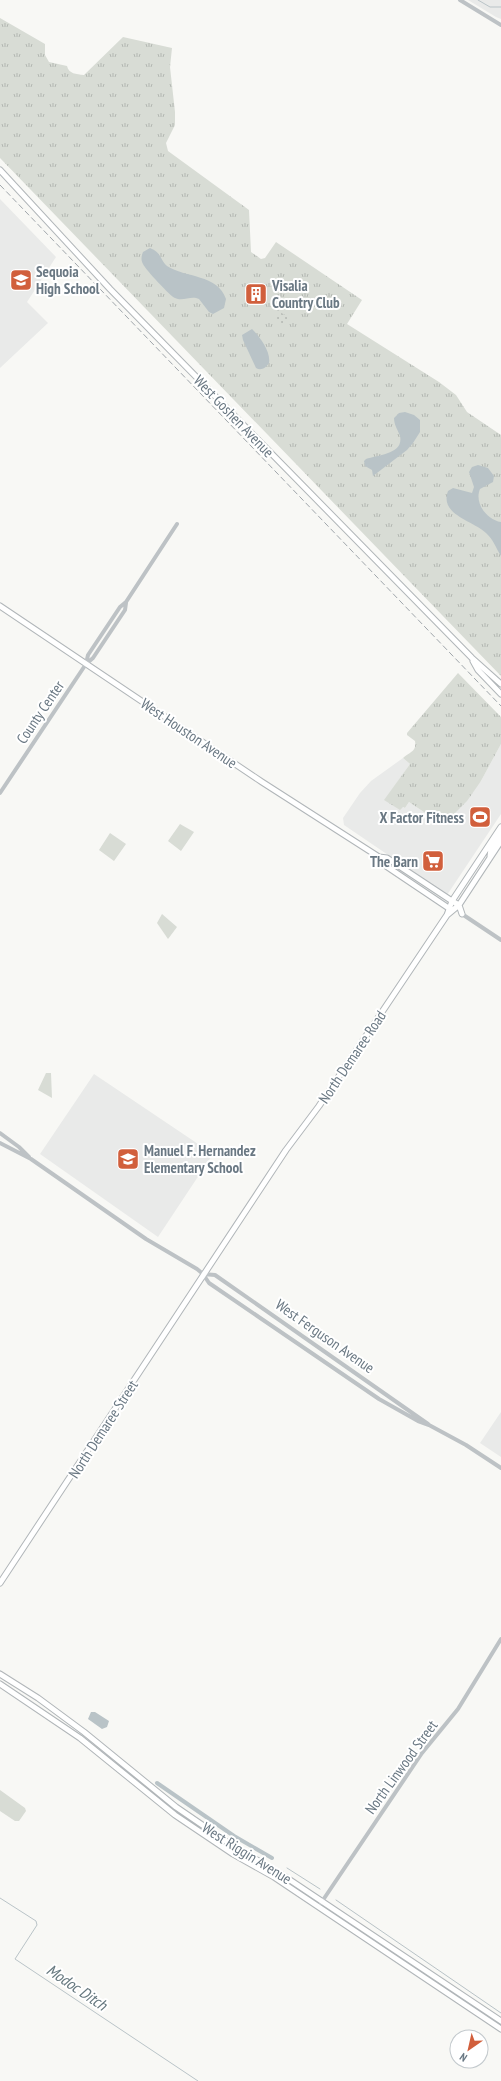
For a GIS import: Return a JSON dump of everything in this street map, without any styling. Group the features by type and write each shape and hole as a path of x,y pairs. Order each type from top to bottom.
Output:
{"main road":[{"name":"West Goshen Avenue","path":"0,170 110,289 472,658 501,684"},
{"name":"West Houston Avenue","path":"0,606 262,782 379,857 387,858 459,905"},
{"name":"West Goshen Avenue","path":"472,658 478,670 501,694"},
{"path":"451,910 452,901 501,827"},
{"path":"490,857 491,849 501,833"},
{"name":"North Demaree Road","path":"204,1274 286,1150 318,1106 447,915 451,910 459,905 501,841"},
{"name":"West Houston Avenue","path":"379,857 383,864 451,910 462,914"},
{"path":"459,905 462,914"},
{"name":"North Demaree Street","path":"0,1583 204,1274"},
{"name":"West Riggin Avenue","path":"0,1674 38,1698 103,1746 176,1807 230,1844 269,1866 323,1901 501,2021"},
{"name":"West Riggin Avenue","path":"0,1684 60,1724 98,1752 174,1815 319,1907 501,2029"},
{"path":"60,1724 71,1727 97,1746 103,1746"},
{"path":"98,1752 102,1752 131,1775 141,1779"},
{"path":"481,2016 488,2017 501,2026"}],"street":[{"path":"460,0 501,25"},
{"name":"County Center","path":"0,793 86,664 88,654 120,607 126,602 177,524"},
{"name":"West Houston Avenue","path":"462,914 501,940"},
{"name":"West Ferguson Avenue","path":"0,1133 19,1147 31,1159"},
{"name":"West Ferguson Avenue","path":"0,1143 31,1159 141,1236 204,1274 215,1275 420,1417 429,1425"},
{"name":"West Ferguson Avenue","path":"204,1274 209,1282 366,1390 406,1415 429,1425 466,1445 501,1468"},
{"name":"North Linwood Street","path":"319,1907 422,1753 458,1709 501,1639"}],"shaded area":[{"path":"468,0 501,0 501,19 496,17"},
{"name":"Sequoia High School","path":"0,199 56,257 27,302 48,323 0,368"},
{"path":"150,248 159,254 167,266 174,270 209,281 216,285 222,291 226,299 224,308 213,314 209,312 199,299 175,298 153,277 143,264 143,252"},
{"path":"252,329 261,340 268,354 269,363 262,369 256,368 243,340 242,335"},
{"path":"405,412 414,415 420,420 420,432 407,450 373,476 372,470 365,466 364,461 366,459 389,453 398,447 400,436 395,425 394,418 399,413"},
{"path":"478,465 488,468 494,476 493,482 480,489 479,500 483,510 491,518 501,522 501,556 488,535 453,512 448,506 448,491 453,488 472,493 474,487 469,472 472,467"},
{"path":"501,744 501,814 447,895 344,825 343,818 360,793 371,781 403,758 410,764 385,800 405,808 409,802 443,825 481,781"},
{"name":"Manuel F. Hernandez Elementary School","path":"94,1074 213,1154 158,1237 40,1154"},
{"path":"501,1412 501,1457 480,1443"},
{"path":"91,1712 95,1712 109,1721 107,1727 102,1729 88,1719"}],"green space":[{"name":"Visalia Country Club","path":"0,18 45,44 45,55 49,62 67,66 69,71 78,74 84,75 123,37 172,48 170,67 175,125 166,143 168,151 249,210 251,252 261,259 265,258 276,242 362,300 347,324 439,382 456,395 467,412 501,435 501,676 0,158"},
{"path":"278,310 288,318 283,326 276,320 275,313"},
{"path":"458,673 501,717 501,744 481,781 467,801 443,825 409,802 405,808 403,807 400,810 384,800 410,764 403,758 414,750 415,741 407,735 407,733"},
{"path":"180,824 194,832 181,851 168,841"},
{"path":"110,833 126,844 114,861 99,850"},
{"path":"162,914 177,927 168,939 157,923"},
{"path":"46,1073 51,1073 52,1098 38,1090"},
{"path":"0,1790 25,1808 26,1811 19,1821 15,1821 0,1811"}],"waterway":[{"path":"478,0 490,7 501,7"},
{"path":"157,1783 234,1836 272,1858"},
{"path":"287,1868 320,1889"},
{"name":"Modoc Ditch","path":"0,1898 36,1921 37,1925 15,1959 198,2081"},
{"path":"336,1900 501,2013"}],"railway":[{"path":"0,185 501,706"}],"place":[{"name":"Sequoia High School","path":"21,280"},
{"name":"Visalia Country Club","path":"256,294"},
{"name":"X Factor Fitness","path":"480,817"},
{"name":"The Barn","path":"433,861"},
{"name":"Manuel F. Hernandez Elementary School","path":"128,1159"}]}
